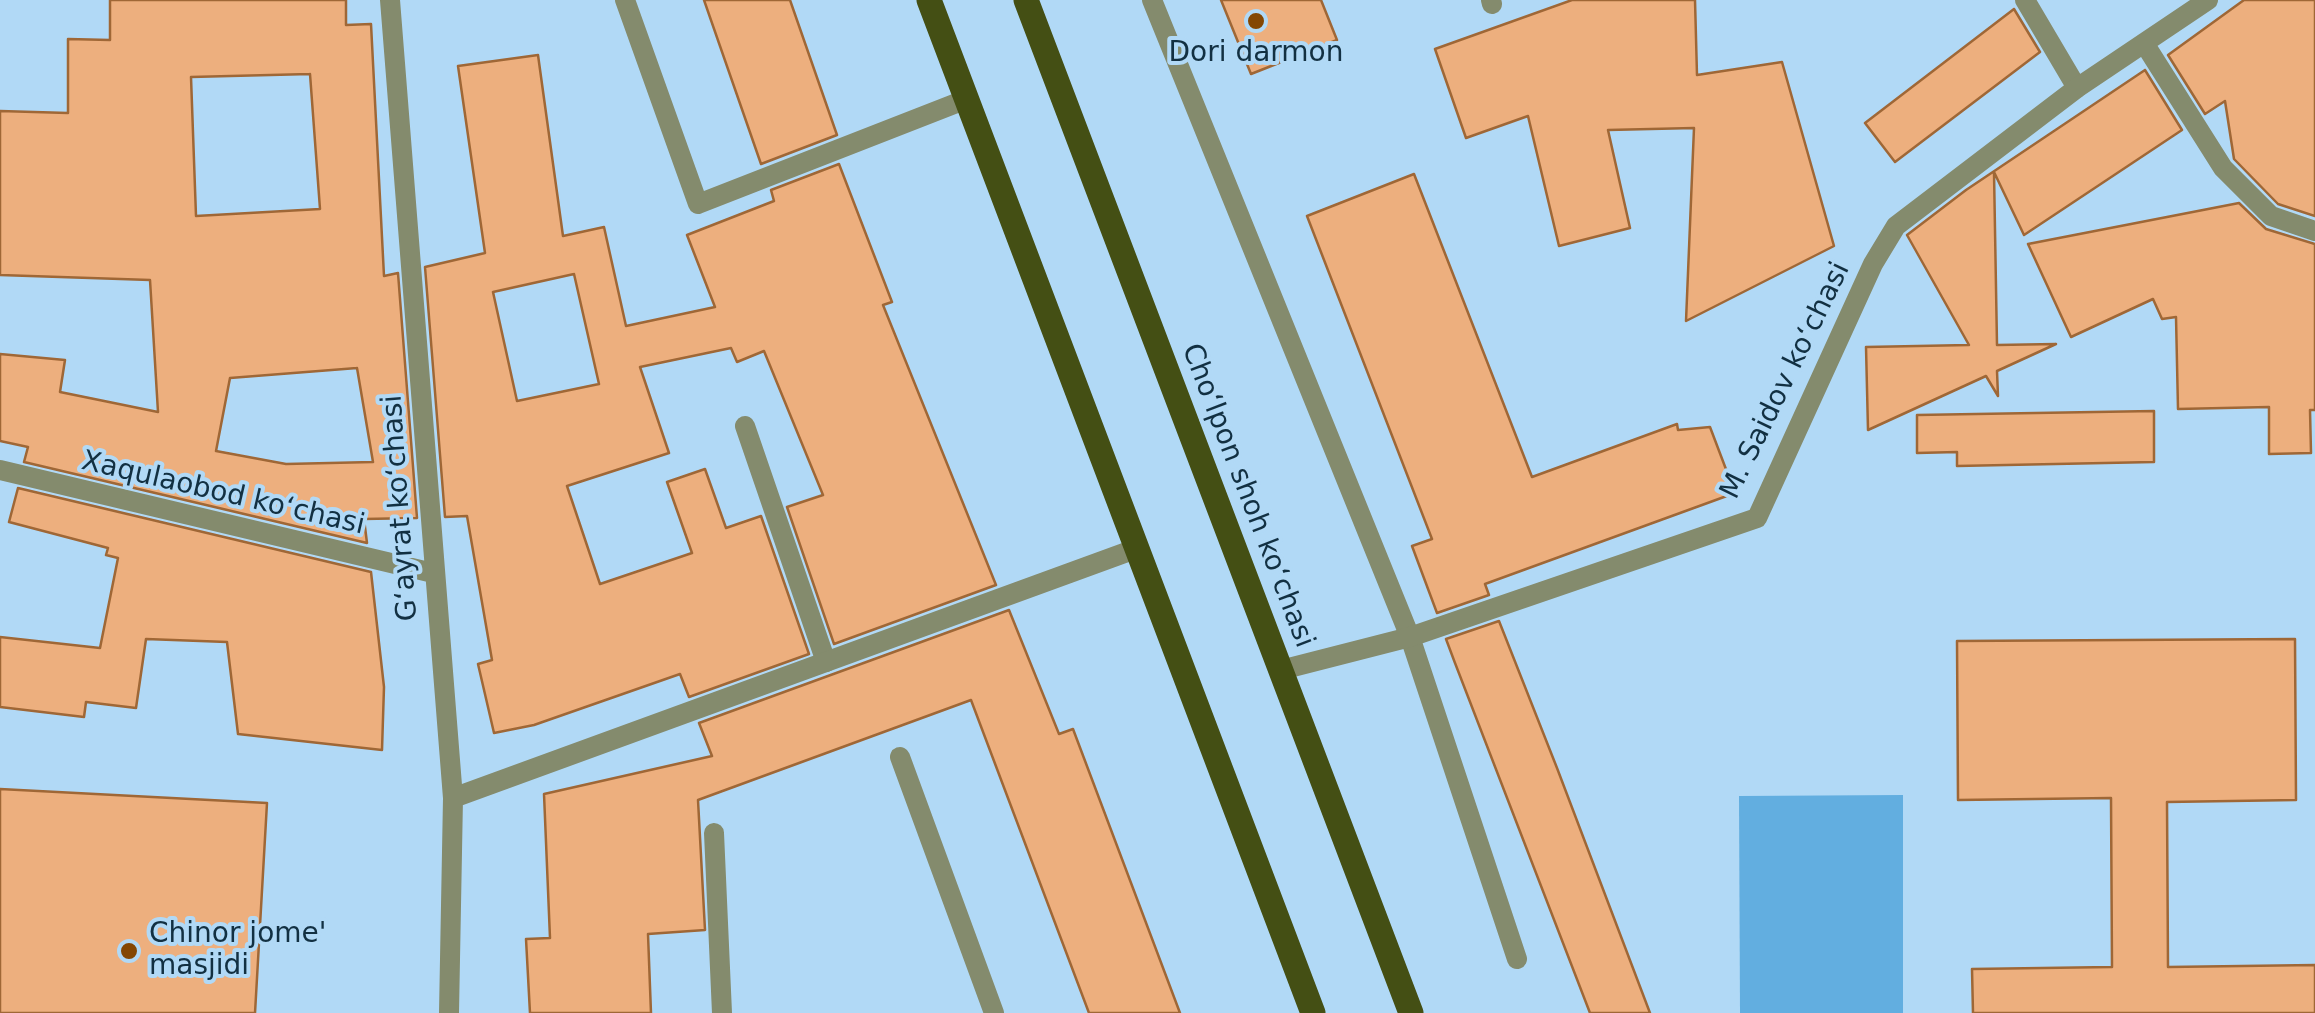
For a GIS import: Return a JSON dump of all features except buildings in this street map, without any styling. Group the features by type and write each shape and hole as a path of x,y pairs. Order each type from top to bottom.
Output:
{"main road":[{"path":"929,0 1313,1013"},
{"name":"Choʻlpon shoh koʻchasi","path":"1026,0 1411,1013"}],"street":[{"name":"Gʻayrat koʻchasi","path":"390,0 453,798 449,1013"},
{"path":"625,0 698,204 967,99"},
{"path":"1152,0 1410,637 1517,959"},
{"path":"2024,0 2077,88"},
{"name":"M. Saidov koʻchasi","path":"1282,670 1410,637 1757,518 1873,264 1896,226 2077,88 2208,0"},
{"path":"2144,43 2223,168 2270,216 2315,231"},
{"path":"745,426 826,662"},
{"name":"Xaqulaobod koʻchasi","path":"0,470 433,573"},
{"path":"453,798 1138,548"},
{"path":"900,757 994,1013"},
{"path":"714,833 722,1013"}],"shaded area":[{"path":"1903,795 1903,1013 1740,1013 1739,796"}],"place":[{"name":"Dori darmon","path":"1256,21"},
{"name":"Chinor jome' masjidi","path":"129,951"}]}
